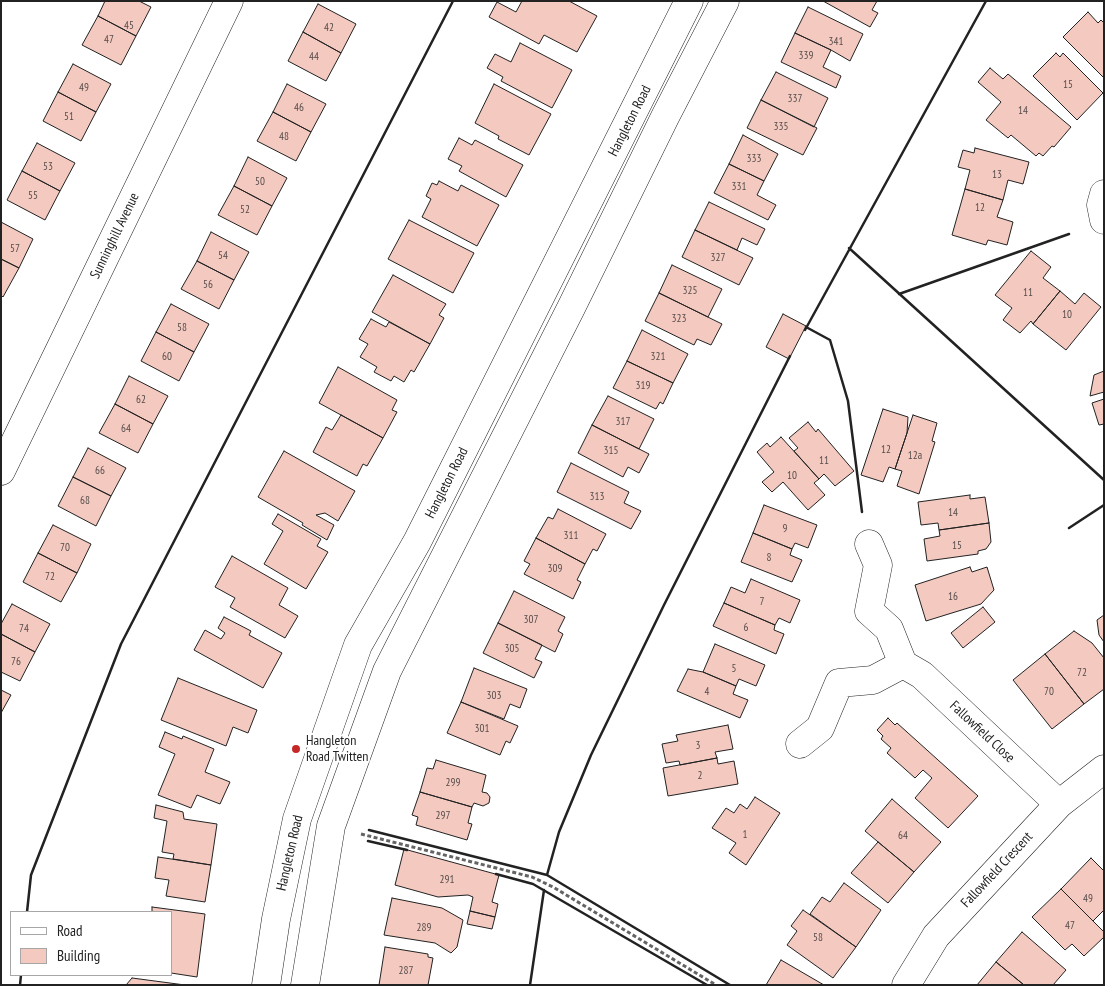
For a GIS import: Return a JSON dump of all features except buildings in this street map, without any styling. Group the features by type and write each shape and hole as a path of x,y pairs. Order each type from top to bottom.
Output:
{"main road":[{"name":"Sunninghill Avenue","path":"1,471 229,1"},
{"name":"Hangleton Road","path":"266,985 276,919 297,819 358,644 417,542 689,1"},
{"path":"306,985 331,826 386,671 572,308 665,117 717,4"},
{"path":"1104,194 1101,205 1104,220"},
{"path":"417,542 444,557"},
{"path":"800,744 820,728 839,683 873,680 903,664 889,629 869,611 878,565 869,544"},
{"name":"Fallowfield Close","path":"903,664 922,675 1059,804"},
{"name":"Fallowfield Crescent","path":"906,985 936,936 1059,804 1104,769"}],"path":[{"path":"331,826 532,877 553,887 716,985"}],"wall":[{"path":"27,911 31,875 121,644 453,1"},
{"path":"805,330 986,1"},
{"path":"899,294 1069,234"},
{"path":"849,248 1104,480"},
{"path":"806,327 830,340 848,401 862,512"},
{"path":"547,875 559,832 591,755 664,605 790,356"},
{"path":"1069,528 1104,505"},
{"path":"369,830 547,875 730,985"},
{"path":"368,841 407,850"},
{"path":"496,874 533,884 707,985"},
{"path":"530,985 544,890"},
{"path":"20,985 21,976"}],"place":[{"name":"Hangleton Road Twitten","path":"296,749"}]}
